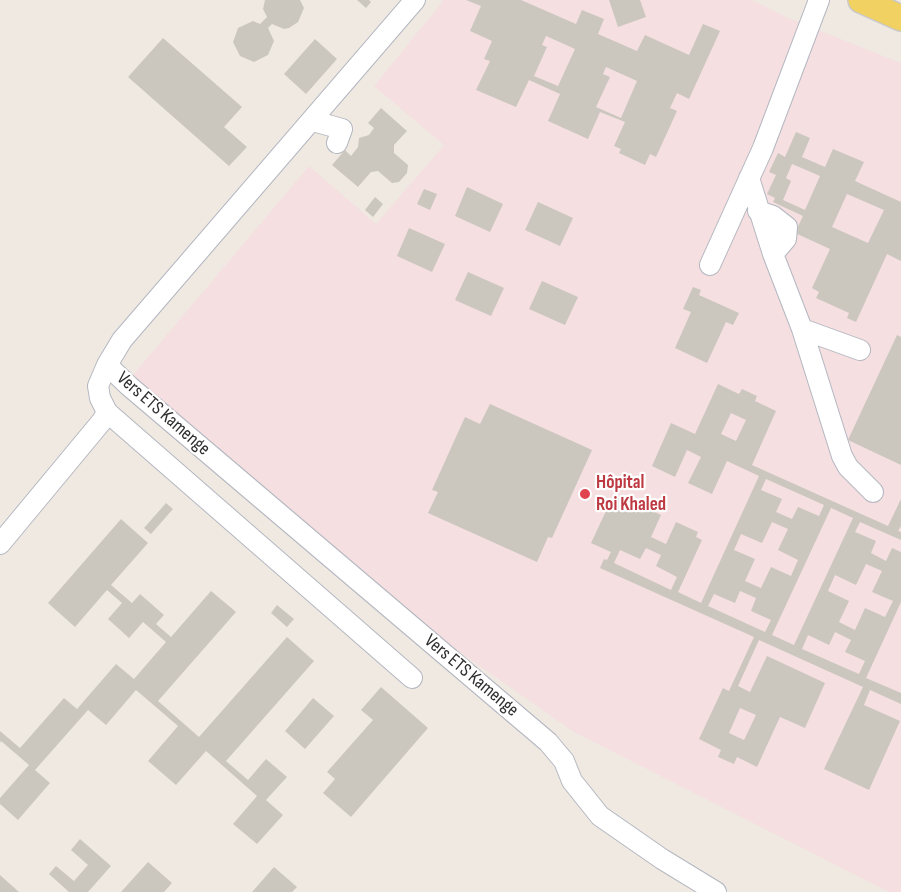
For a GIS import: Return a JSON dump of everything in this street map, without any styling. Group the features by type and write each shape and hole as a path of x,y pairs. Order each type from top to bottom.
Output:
{"main road":[{"path":"861,0 901,18"}],"street":[{"name":"Vers ETS Kamenge","path":"415,0 122,340 107,365 129,386 548,742 564,761 572,781 600,816 662,859 716,892"},
{"path":"710,265 749,178 819,0"},
{"path":"313,120 342,129 337,143"},
{"path":"749,178 758,211 773,216 787,227 786,239 773,254 802,329 842,456 848,467 873,492"},
{"path":"802,329 860,350"},
{"path":"107,365 98,386 100,398 107,412 412,678"},
{"path":"0,544 92,435 107,412"}],"shaded area":[{"name":"Hôpital Roi Khaled","path":"444,0 752,0 786,17 901,63 901,892 889,892 574,732 404,613 133,375 309,166 376,224 444,145 374,86"}],"building":[{"path":"265,0 300,0 304,8 298,22 289,28 284,29 272,24 268,28 274,41 268,55 254,62 240,56 233,42 238,28 253,21 260,24 267,17 263,9"},
{"path":"357,0 369,0 371,2 366,8"},
{"path":"466,0 521,0 576,24 582,10 604,19 598,34 637,51 645,35 689,55 703,24 720,31 689,99 677,93 670,108 677,111 656,157 650,154 645,165 619,153 621,149 614,146 625,122 600,112 588,139 548,121 560,94 529,80 516,107 476,90 490,61 484,59 492,41 470,31 481,6","holes":["546,36 575,49 558,86 534,76 547,47 542,45","606,67 637,81 621,118 596,107 610,77 603,74"]},
{"path":"609,0 640,0 646,17 618,27"},
{"path":"163,38 242,107 224,127 247,147 229,166 128,77"},
{"path":"315,39 337,59 306,94 284,74"},
{"path":"381,108 407,131 394,145 394,153 408,165 407,173 399,182 392,183 378,171 371,172 358,187 332,165 345,150 351,156 358,147 359,138 369,135 374,128 368,123"},
{"path":"796,132 810,138 802,157 825,167 833,149 864,162 855,181 901,202 901,261 887,254 856,322 847,318 849,313 816,298 819,292 812,288 830,249 795,233 803,216 773,202 775,198 767,194 776,175 769,172 778,153 785,157","holes":["792,164 820,176 805,210 783,200 791,181 786,178","847,194 884,210 868,243 832,227"]},
{"path":"467,187 503,204 490,232 455,216"},
{"path":"424,189 437,194 430,210 417,204"},
{"path":"375,197 383,204 373,217 365,210"},
{"path":"538,202 573,218 560,246 525,230"},
{"path":"409,228 445,244 432,272 397,256"},
{"path":"468,272 504,288 491,316 455,300"},
{"path":"542,281 578,297 565,325 529,309"},
{"path":"693,287 701,290 699,295 739,313 733,325 726,322 707,363 675,348 691,312 683,309"},
{"path":"897,335 901,337 901,465 848,440"},
{"path":"718,384 739,394 742,389 757,396 755,401 776,411 752,465 888,526 901,499 901,526 898,531 901,532 901,540 860,522 855,532 876,541 871,553 886,561 892,548 901,552 901,602 866,678 901,693 901,704 870,690 864,705 900,721 869,790 824,769 863,687 759,640 738,686 750,692 767,656 825,683 805,728 780,717 757,767 737,757 734,764 718,757 721,750 699,739 723,688 729,691 754,637 600,568 604,559 607,560 611,552 591,543 614,494 634,503 631,508 638,511 641,506 661,515 651,537 666,544 676,522 698,532 696,537 702,540 678,592 701,603 759,476 727,461 712,494 688,483 701,457 687,450 675,477 652,466 671,423 695,434","holes":["731,413 746,420 736,441 721,434","766,479 824,505 819,516 798,507 792,519 776,512 782,499 761,490","831,508 853,518 794,645 772,635","772,522 788,529 778,550 798,560 791,576 771,567 761,588 745,581 755,559 734,550 741,534 762,543","646,548 661,555 656,566 677,577 671,590 614,563 620,550 640,559","866,564 882,571 872,592 893,601 885,617 865,608 855,630 839,622 849,601 828,591 835,575 856,585","740,591 756,598 751,611 771,620 765,632 708,606 714,594 735,603","835,632 851,640 845,652 865,661 859,674 802,649 808,635 829,645","740,708 756,715 744,740 729,733"]},
{"path":"490,404 592,450 552,538 548,537 537,562 428,513 438,492 432,490 465,417 480,424"},
{"path":"166,503 173,509 151,534 144,528"},
{"path":"121,519 148,543 111,585 132,603 140,594 164,615 156,624 171,637 211,591 236,612 158,701 199,737 287,637 314,661 226,761 248,780 266,759 287,777 266,800 283,815 257,844 233,824 257,796 206,751 176,785 148,761 178,726 136,690 106,725 88,710 35,770 50,783 18,820 0,804 0,798 29,765 1,741 0,743 0,731 20,748 64,698 77,709 116,664 134,679 166,642 143,622 129,638 108,619 122,603 107,590 75,627 48,603"},
{"path":"277,605 294,619 287,627 271,613"},
{"path":"381,687 428,728 351,817 323,793 335,779 327,772 373,720 361,710"},
{"path":"313,698 334,716 305,749 285,731"},
{"path":"80,839 111,866 88,892 69,892 49,874 56,866 74,881 88,865 71,850"},
{"path":"148,862 172,883 164,892 121,892"},
{"path":"274,867 297,887 292,892 252,892"},
{"path":"0,875 19,892 0,892"}],"place":[{"name":"Hôpital Roi Khaled","path":"585,494"}]}
